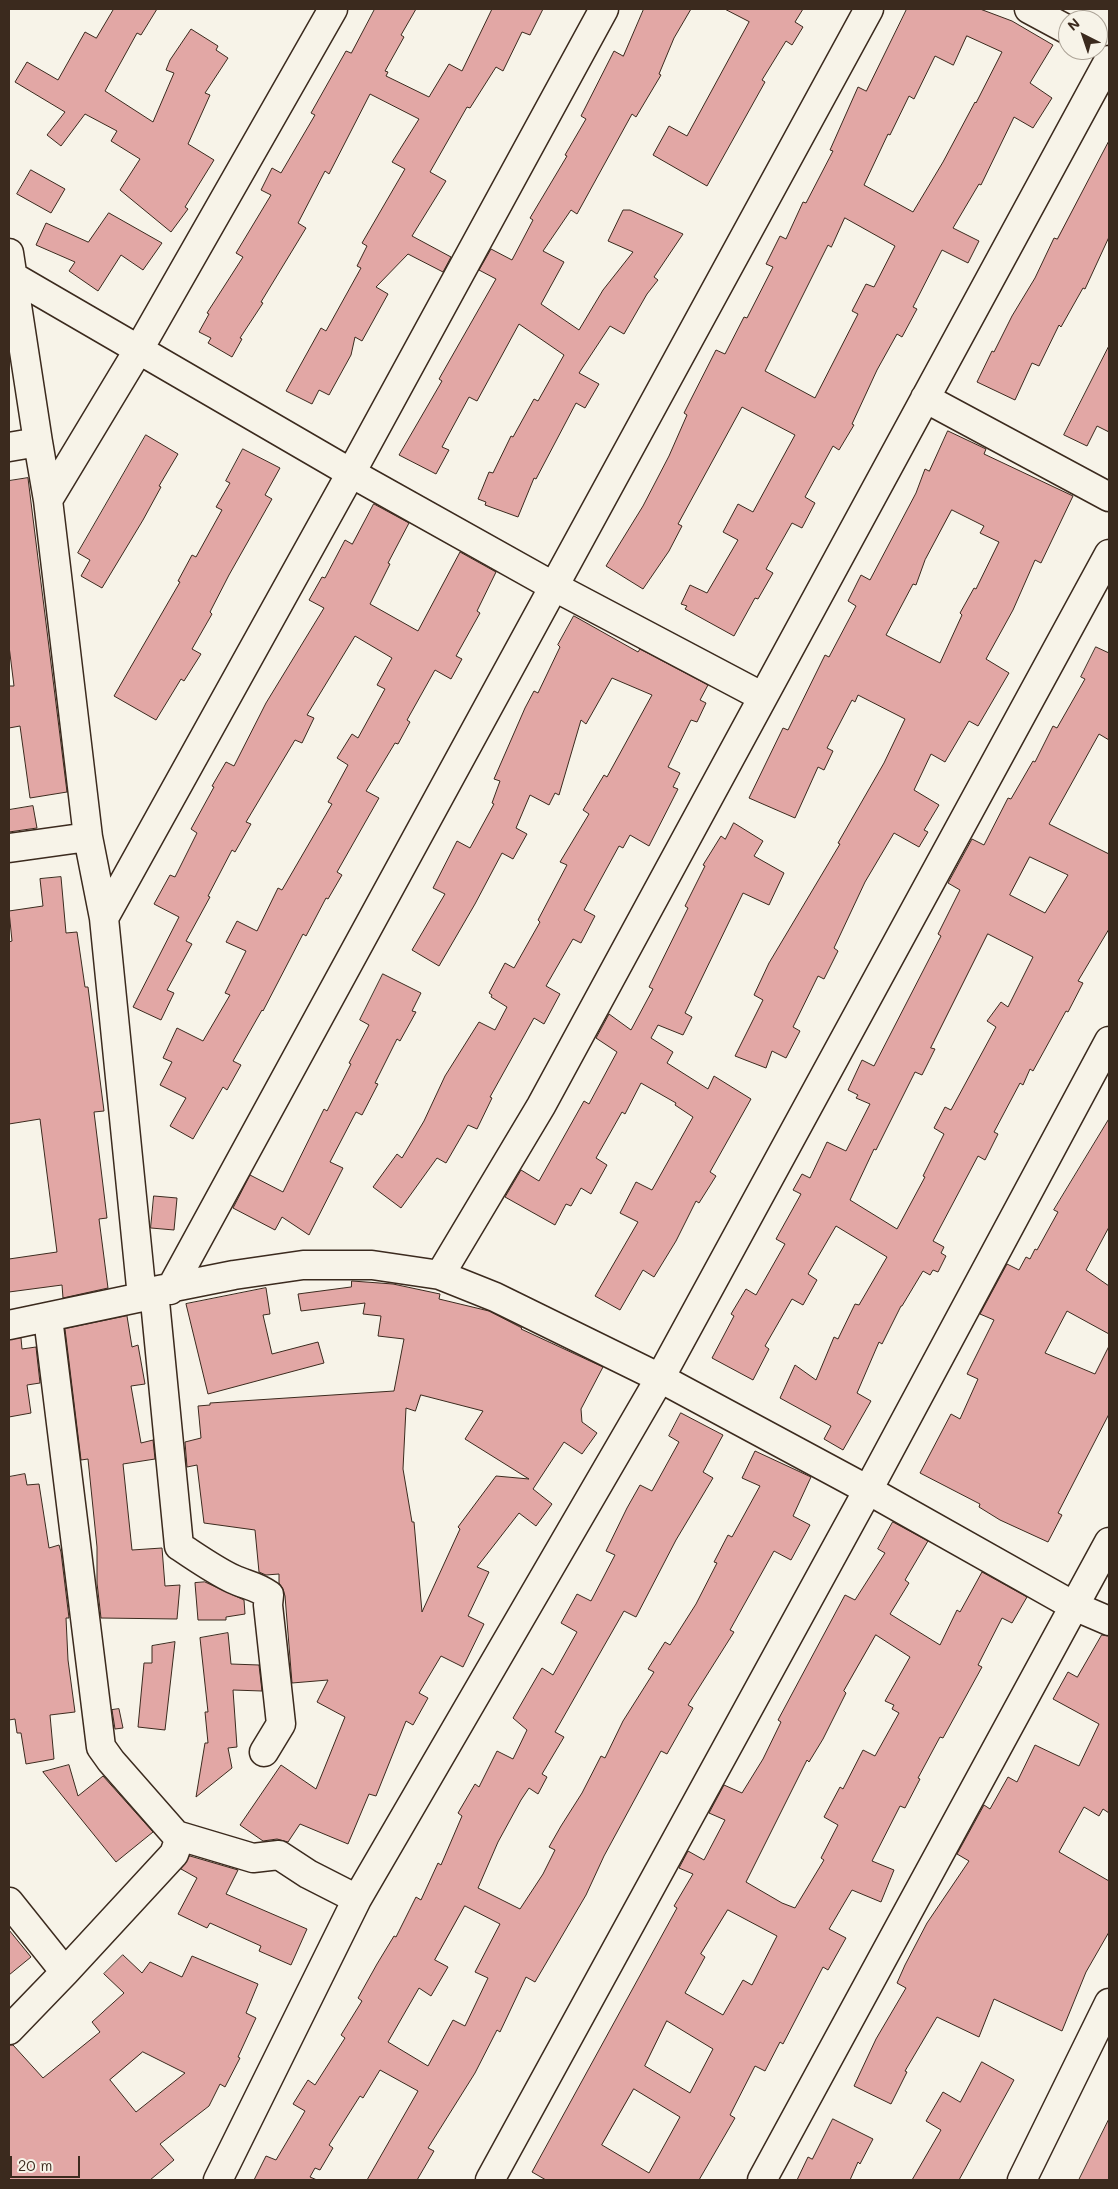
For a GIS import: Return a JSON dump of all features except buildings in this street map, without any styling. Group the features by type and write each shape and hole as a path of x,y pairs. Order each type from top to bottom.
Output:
{"street":[{"path":"48,500 138,349 333,9"},
{"path":"104,918 351,474 604,9"},
{"path":"155,1293 553,586 869,9"},
{"path":"1029,9 1058,25"},
{"path":"440,1275 541,1106 1109,60"},
{"path":"10,264 138,349 351,474 553,586 762,697"},
{"path":"10,264 48,500 88,837 104,918 155,1293 179,1546 233,1579 259,1587 269,1595 269,1624 281,1724 264,1752"},
{"path":"925,398 1109,497"},
{"path":"9,447 38,442"},
{"path":"218,2180 357,1899 660,1378 1109,554"},
{"path":"9,848 88,837"},
{"path":"490,2180 868,1490 1109,1041"},
{"path":"9,1325 48,1318 234,1275 303,1265 372,1265 440,1275 495,1298 660,1378 868,1490 1074,1606 1109,1621"},
{"path":"9,2030 174,1854 178,1843 176,1835 111,1762 101,1746 48,1318"},
{"path":"762,2180 1109,1542"},
{"path":"176,1835 253,1858 279,1855 308,1874 357,1899"},
{"path":"9,1902 65,1972"},
{"path":"1022,2180 1109,2003"}]}
